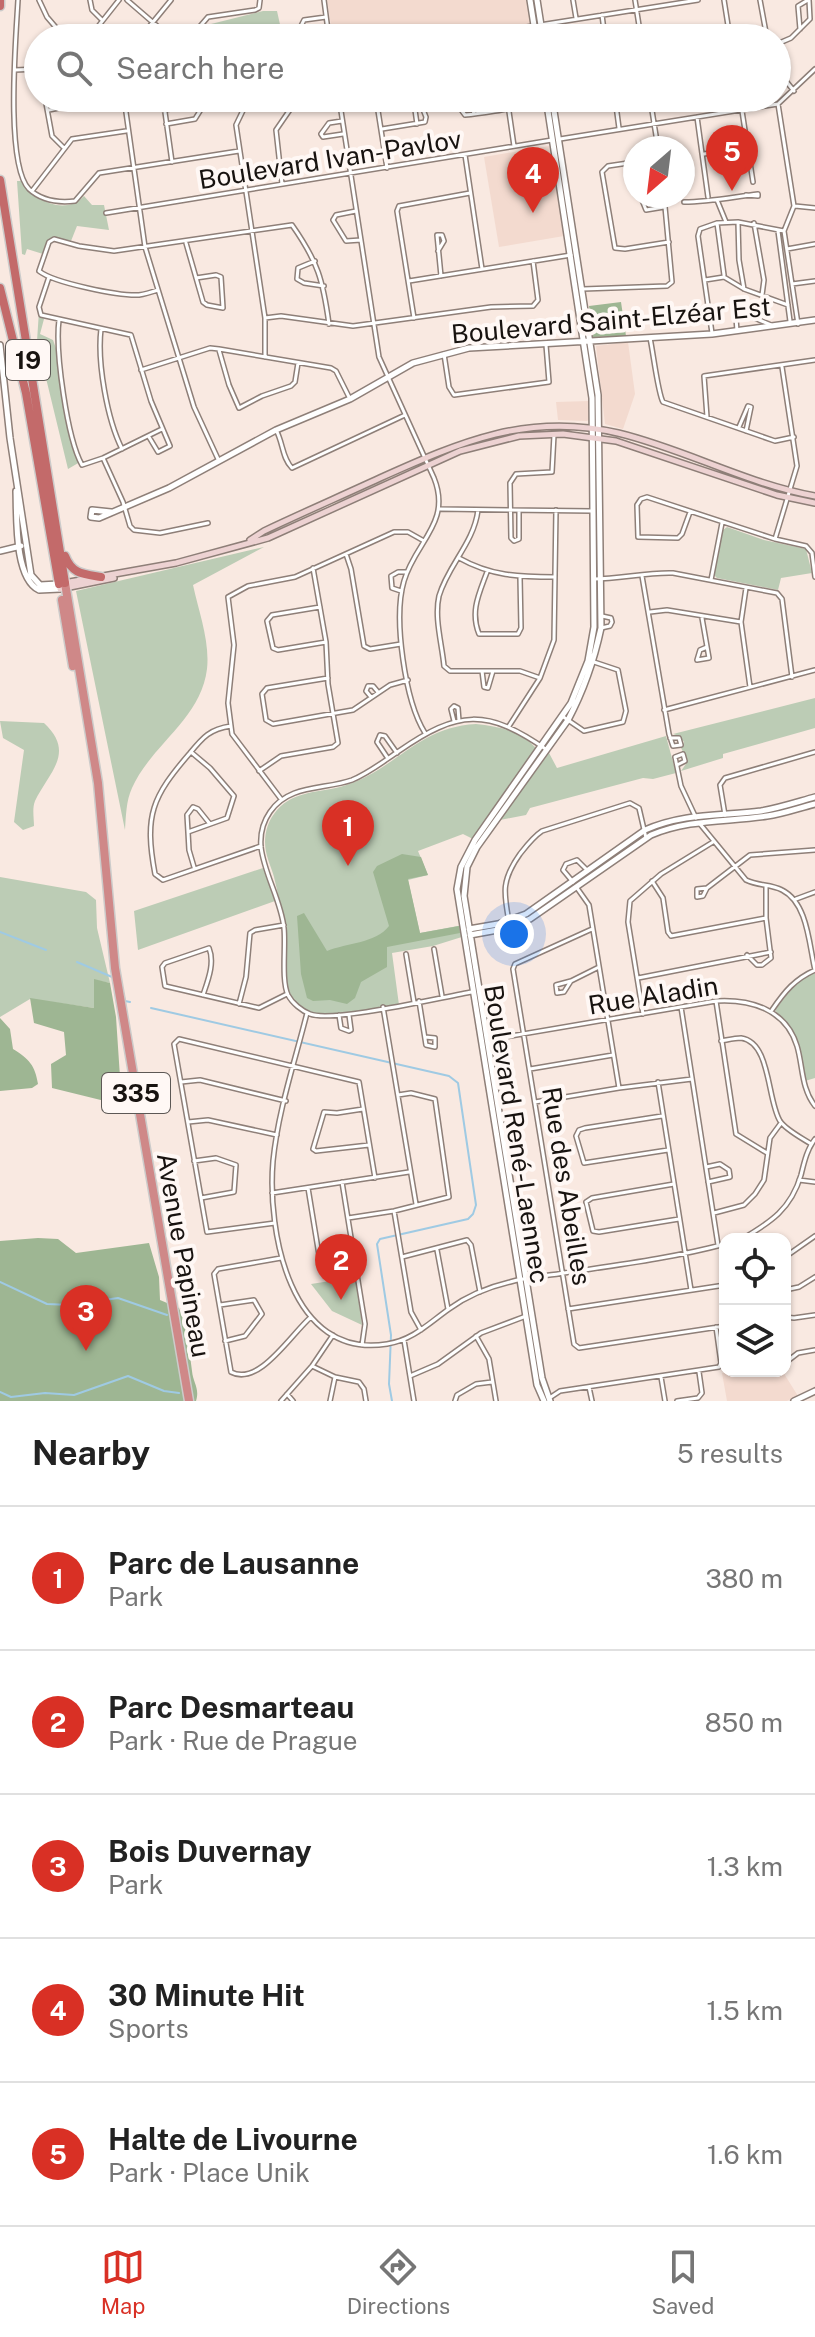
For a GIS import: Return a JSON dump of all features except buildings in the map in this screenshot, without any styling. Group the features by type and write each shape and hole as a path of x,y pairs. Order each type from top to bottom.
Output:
{"highway":[{"name":"19","path":"0,180 59,540 62,586"},
{"name":"19","path":"0,288 24,384 62,586"},
{"path":"59,540 73,570 101,577"},
{"name":"Avenue Papineau","path":"62,586 98,783 117,982 189,1401"}],"main road":[{"path":"246,542 425,458 475,437 511,429 556,426 596,429 634,438 791,491 815,496"},
{"path":"62,586 191,560 268,538 428,465 489,442 514,437 554,434 597,437 635,445 789,498 815,503"},
{"path":"62,586 138,571"}],"street":[{"path":"18,0 15,129 21,173 32,191 47,200 75,201 99,173 239,151"},
{"path":"39,0 53,24"},
{"path":"90,0 92,10 104,21"},
{"path":"101,24 119,0"},
{"path":"127,0 156,24"},
{"path":"151,24 171,0"},
{"path":"202,24 208,17 255,10 259,8 260,0"},
{"path":"324,0 327,24"},
{"path":"530,0 536,24"},
{"path":"536,24 537,0"},
{"path":"573,0 576,18"},
{"path":"635,0 639,24"},
{"path":"542,24 698,0"},
{"path":"724,0 728,24"},
{"path":"760,0 764,24"},
{"path":"791,38 800,29 810,19 809,0 798,6 800,29"},
{"path":"602,15 603,24"},
{"path":"303,24 304,20 326,17"},
{"path":"791,93 815,69"},
{"path":"15,70 24,70"},
{"path":"791,87 794,91"},
{"path":"47,112 52,136 64,148"},
{"path":"125,112 145,247 194,407 220,462"},
{"path":"164,112 172,162"},
{"path":"166,124 195,119 199,112"},
{"path":"241,112 236,125 265,318 265,357"},
{"path":"282,184 276,130 288,112"},
{"path":"341,112 379,357 438,490 440,509 436,522 407,572 401,591 399,619 415,716 425,733"},
{"path":"379,112 387,168"},
{"path":"474,114 488,112"},
{"path":"509,112 515,147"},
{"name":"Boulevard René-Laennec","path":"549,112 556,140"},
{"name":"Boulevard René-Laennec","path":"546,1400 476,991 467,933 464,885 471,858 586,685 594,627 597,437 588,342 553,112"},
{"path":"617,112 619,128"},
{"path":"652,112 656,136"},
{"name":"Boulevard Ivan-Pavlov","path":"106,213 728,112"},
{"path":"741,112 753,182"},
{"path":"779,112 794,206 781,231 788,305 794,324"},
{"path":"697,117 708,197"},
{"path":"342,121 329,123 321,135 344,134"},
{"path":"382,129 417,124"},
{"path":"32,191 72,139 127,131"},
{"path":"702,155 747,147"},
{"path":"465,155 482,269"},
{"path":"623,164 608,166 602,172 615,248 670,242"},
{"path":"414,318 397,211 399,206 470,193"},
{"path":"695,201 746,195"},
{"path":"717,200 726,222"},
{"path":"794,206 815,208"},
{"path":"579,290 667,286 673,276 666,208"},
{"path":"356,211 336,215 333,220 346,241 361,240"},
{"path":"712,334 698,236 704,226 726,222 754,223 781,231"},
{"path":"738,222 744,289"},
{"path":"717,223 724,277"},
{"path":"754,223 764,280 762,296"},
{"path":"158,290 136,295 73,284 39,271 49,242 54,239 104,251 292,225 315,261 324,286 329,324"},
{"path":"781,231 792,284 794,324"},
{"path":"186,242 196,278 203,302 223,308 221,277 196,278"},
{"path":"786,249 815,244"},
{"path":"438,251 441,276"},
{"path":"409,281 574,254"},
{"path":"315,261 298,268 297,279 324,286"},
{"path":"265,318 281,316 353,326 491,307 533,306 538,300 533,261"},
{"path":"49,277 39,311 41,315 131,335 170,446 162,452 156,451 149,437"},
{"path":"705,280 724,277 744,289 788,305"},
{"path":"792,284 815,281"},
{"path":"737,332 736,318 743,313 775,326"},
{"path":"59,320 58,354 75,448 82,465 162,429"},
{"name":"Boulevard Saint-Elzéar Est","path":"111,512 169,488 276,430 350,399 413,363 444,354 469,348 737,332 815,320"},
{"path":"101,329 101,362 114,433 122,449"},
{"path":"650,338 660,399 775,441 794,437"},
{"path":"444,354 449,387 454,395 549,382 546,344"},
{"path":"0,345 16,476 16,525 34,581 42,586 62,586"},
{"path":"141,370 210,348 219,349 336,371 350,399"},
{"path":"219,349 239,408 291,386 295,382 298,363"},
{"path":"707,417 704,376 815,360"},
{"path":"775,539 797,466 782,367"},
{"path":"738,428 748,406 752,411 746,431"},
{"path":"276,430 286,461 292,468 405,415"},
{"path":"519,511 519,539 514,541 511,538 510,483 516,474 552,472 554,434"},
{"name":"Boulevard René-Laennec","path":"590,661 601,628 594,511 597,437"},
{"path":"103,458 125,506 130,526 143,532 160,533 208,523"},
{"path":"690,512 678,538 638,537 637,505 647,497 809,548 815,577"},
{"path":"440,509 594,511"},
{"path":"478,510 472,532 438,600 444,666 450,671 520,671 540,678"},
{"path":"509,726 540,678 554,640 556,510"},
{"path":"711,580 722,523"},
{"path":"282,800 235,740 231,726 228,697 234,653 228,597 248,586 292,578 398,531 408,532 424,541"},
{"path":"0,551 23,545"},
{"path":"346,554 351,567 364,646 370,649 402,644"},
{"path":"459,558 487,572 520,577 555,577"},
{"path":"259,771 281,756 336,746 326,642 313,568"},
{"path":"401,591 392,588 391,575 407,572"},
{"path":"487,572 476,602 474,621 479,634 518,634 521,628 520,577"},
{"path":"597,579 661,572 777,593 782,599 792,677"},
{"path":"642,576 670,738"},
{"path":"746,587 741,622 750,687"},
{"path":"320,607 272,615 267,621 273,648 278,650 326,642"},
{"path":"650,612 667,610 741,622"},
{"name":"Boulevard René-Laennec","path":"600,616 611,618 612,622 610,626 601,628"},
{"path":"702,616 707,647"},
{"path":"565,718 584,731 620,723 626,716 618,670 590,661"},
{"path":"664,710 815,670"},
{"path":"482,671 484,687 488,688 493,671"},
{"path":"328,678 267,688 262,694 266,720 273,724 353,710 390,685 408,680"},
{"path":"371,697 366,691 368,686 373,686 378,692"},
{"path":"476,991 348,1014 320,1016 307,1013 287,994 284,925 261,846 264,823 282,800 301,790 355,779 425,733 457,721 481,720 509,726 544,748"},
{"path":"231,726 209,731 163,786 150,824 154,865 158,878 163,880 261,846"},
{"path":"388,758 377,742 379,736 385,736 397,753"},
{"path":"188,832 227,818 234,796 210,768 191,752"},
{"path":"725,816 720,785 725,778 815,752"},
{"path":"677,765 681,786 696,818 734,868 746,880 781,890 795,899 815,970 798,977 772,1011 787,1025 797,1046 804,1081 815,1106"},
{"path":"467,933 530,919 587,870 645,830 664,822 765,816 815,801"},
{"path":"509,924 504,896 507,872 534,836 630,803 639,808 646,838"},
{"path":"194,868 189,850 187,815 193,807 210,824"},
{"path":"574,883 646,838 696,818"},
{"path":"643,1014 628,907 636,894 652,881 713,842"},
{"path":"707,888 756,853 815,850"},
{"path":"587,870 577,860 571,860 563,870 589,905 619,1088"},
{"path":"652,881 663,898 671,936 766,918"},
{"path":"747,955 757,965 771,958 766,886"},
{"path":"795,899 815,892"},
{"path":"239,1004 246,977 250,933 284,925"},
{"name":"Rue des Abeilles","path":"592,929 515,964 513,969 574,1344 579,1348 719,1327"},
{"path":"807,934 815,932"},
{"path":"203,995 211,971 212,952 209,948 165,963 162,967 165,986 239,1004 259,1008 287,994"},
{"path":"434,949 442,997"},
{"path":"638,978 771,952"},
{"path":"406,954 425,1037"},
{"path":"571,981 599,967"},
{"path":"716,1001 736,1134 767,1153"},
{"name":"Rue Aladin","path":"484,1040 716,1001 750,1002 772,1011"},
{"path":"383,1007 416,1204"},
{"path":"307,1013 277,1135 272,1193 275,1223 281,1258 291,1287 311,1317 333,1335 362,1345 404,1340 421,1331 448,1309 480,1292 523,1279 718,1246 681,1007"},
{"path":"339,1015 341,1028 349,1031 348,1014"},
{"path":"721,1041 742,1038 754,1044 762,1055 771,1098 781,1123 811,1144"},
{"path":"275,1223 209,1233 174,1044 179,1039 359,1082 375,1178"},
{"path":"530,1069 613,1055"},
{"path":"535,1102 692,1079"},
{"path":"181,1082 200,1080 286,1101"},
{"path":"658,1082 691,1290"},
{"path":"348,1218 394,1211 449,1197 435,1099 411,1093 398,1095"},
{"path":"363,1109 321,1114 313,1149 369,1145"},
{"path":"662,1116 585,1128 579,1130 576,1136 584,1163 668,1150"},
{"path":"188,1122 208,1120 277,1135"},
{"path":"713,1213 744,1205 755,1194 764,1180 770,1138 781,1123"},
{"path":"752,1233 779,1216 792,1199 815,1139"},
{"path":"194,1161 216,1158 236,1165 234,1192 201,1198"},
{"path":"706,1167 720,1164 729,1170 730,1177 708,1182"},
{"path":"272,1193 409,1172"},
{"path":"799,1180 815,1182"},
{"path":"342,1182 365,1324 362,1345"},
{"path":"674,1184 592,1198 586,1202 593,1231 679,1219"},
{"path":"308,1188 320,1261 354,1257"},
{"path":"394,1211 411,1312 421,1331"},
{"path":"791,1253 815,1236"},
{"path":"402,1257 467,1240 471,1245 480,1292"},
{"path":"437,1248 448,1309"},
{"path":"281,1258 218,1269 214,1274 231,1372 236,1375 264,1367 311,1317"},
{"path":"791,1289 815,1277"},
{"name":"Boulevard René-Laennec","path":"523,1279 537,1385 546,1400"},
{"path":"568,1309 719,1286"},
{"path":"219,1305 254,1300 262,1314 245,1336 225,1341"},
{"path":"791,1318 815,1315"},
{"path":"410,1376 438,1364 476,1336 502,1323 526,1316"},
{"path":"546,1400 560,1391 719,1367 716,1327"},
{"path":"281,1401 312,1366 333,1335"},
{"path":"476,1336 489,1359 496,1401"},
{"path":"404,1340 414,1401"},
{"path":"791,1358 798,1353 815,1350"},
{"path":"312,1366 335,1377 359,1382 366,1401"},
{"path":"677,1401 698,1398 702,1393 699,1371"},
{"path":"661,1376 665,1401"},
{"path":"330,1401 335,1377"},
{"path":"455,1401 457,1395 474,1385 493,1382"},
{"path":"589,1387 592,1401"},
{"path":"795,1401 815,1391"},
{"path":"287,1394 293,1401"}],"shaded area":[{"path":"327,0 527,0 531,24 331,24"},
{"path":"549,146 564,236 499,247 484,157"},
{"path":"628,342 635,394 623,429 605,424 596,346"},
{"path":"589,401 590,419 587,421 558,420 556,402"},
{"path":"723,1377 786,1377 798,1396 787,1401 727,1401"}],"green space":[{"path":"263,11 277,11 280,24 211,24"},
{"path":"17,181 22,181 34,195 51,204 68,205 84,196 92,205 104,205 109,230 77,226 71,241 53,237 43,254 27,249 25,255 22,254"},
{"path":"621,302 626,336 593,337 589,306"},
{"path":"39,311 44,319 40,334 53,340 58,354 80,462 68,469 37,341"},
{"path":"727,527 764,540 806,549 812,573 781,578 778,590 717,578 714,575 723,530"},
{"path":"264,547 193,585 207,648 203,687 186,717 140,773 127,803 125,830 76,591"},
{"path":"815,698 815,728 723,754 723,758 681,771 688,761 681,748 684,742 673,734"},
{"path":"0,721 44,723 58,744 57,762 34,804 34,826 23,830 14,822 24,750 3,738"},
{"path":"476,724 508,730 536,748 475,840 463,834 418,851 428,875 408,880 420,933 463,925 465,936 433,946 392,953 399,1005 334,1016 309,1012 298,1006 286,984 283,923 265,847 266,831 272,817 280,806 296,797 359,780 437,733"},
{"path":"666,736 676,773 653,779 643,778 530,808 526,815 500,820 549,753 557,768"},
{"path":"402,854 421,857 428,875 408,879 420,933 459,926 460,933 387,947 387,967 361,982 355,998 347,1004 307,998 301,974 297,916 304,913 327,951 377,936 389,926 373,872 377,866"},
{"path":"263,868 275,901 138,950 134,911"},
{"path":"0,877 86,892 96,900 97,928 110,983 94,980 94,1008 30,999 0,1017"},
{"path":"815,971 815,1078 805,1081 797,1039 775,1010 796,983"},
{"path":"94,979 110,983 116,1017 121,1092 117,1104 52,1088 51,1064 66,1055 64,1032 34,1023 30,998 94,1008"},
{"path":"0,1018 10,1029 13,1049 33,1067 38,1084 32,1088 0,1091"},
{"path":"58,1239 76,1253 149,1243 159,1277 160,1300 179,1308 184,1323 197,1389 196,1401 0,1401 0,1241"},
{"path":"356,1277 362,1325 332,1311 311,1284"}],"waterway":[{"path":"0,932 46,950"},
{"path":"77,962 112,977"},
{"path":"120,980 125,1001 130,1002"},
{"path":"151,1008 449,1076 458,1083 476,1205 473,1214 468,1219 380,1239 377,1244 391,1335 389,1384 392,1401"},
{"path":"0,1282 47,1304 70,1305 118,1298 167,1315"},
{"path":"0,1392 11,1397 45,1393 74,1395 128,1376 164,1391 179,1393"}],"place":[{"name":"Halte de Livourne","path":"732,191"},
{"name":"30 Minute Hit","path":"533,213"},
{"name":"Parc de Lausanne","path":"348,866"},
{"name":"Parc Desmarteau","path":"341,1300"},
{"name":"Bois Duvernay","path":"86,1351"}]}
